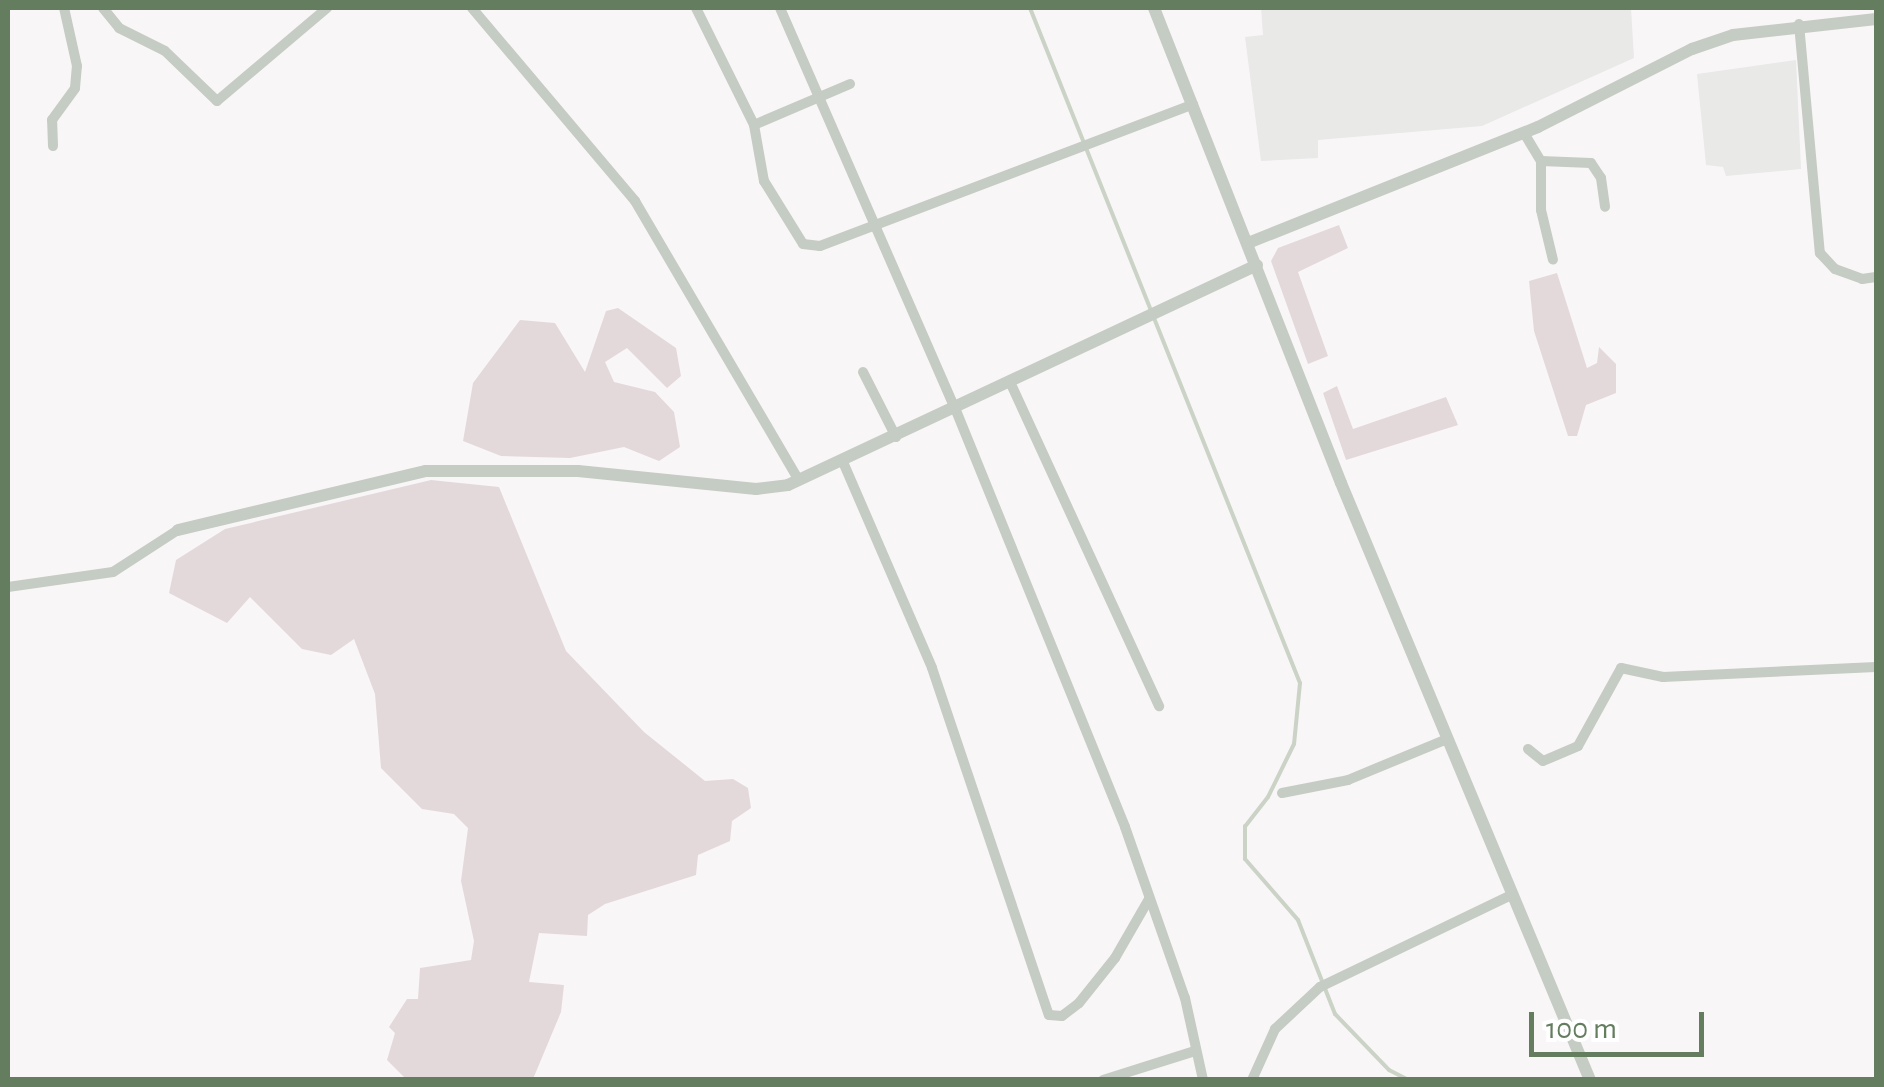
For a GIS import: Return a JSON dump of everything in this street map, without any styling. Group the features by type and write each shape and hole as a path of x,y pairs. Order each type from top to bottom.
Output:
{"street":[{"path":"52,146 52,120 76,88 64,8"},
{"path":"103,8 118,28 165,52 217,101 327,8"},
{"path":"472,8 635,201 799,480"},
{"path":"696,8 754,125 764,181 804,244 820,246 1193,104"},
{"path":"780,8 955,408 1149,899 1184,998 1204,1080"},
{"path":"1154,8 1446,740 1590,1080"},
{"path":"1248,243 1524,133 1692,49 1798,24 1876,19"},
{"path":"1798,24 1820,253 1835,269 1862,279 1876,277"},
{"path":"754,125 850,84"},
{"path":"1524,133 1540,161 1540,210 1553,260"},
{"path":"1540,161 1590,163 1601,178 1605,207"},
{"path":"8,587 113,572 178,530 426,471 603,472 756,489 799,480 1257,265"},
{"path":"864,372 896,437"},
{"path":"1010,382 1159,706"},
{"path":"843,462 932,668 1049,1015 1062,1016 1079,1003 1115,958 1149,899"},
{"path":"1528,750 1542,760 1578,746 1621,668 1663,677 1876,668"},
{"path":"1282,794 1348,780 1446,740"},
{"path":"1252,1080 1275,1029 1324,984 1513,894"},
{"path":"1103,1080 1196,1051"}],"shaded area":[{"path":"1261,8 1631,8 1634,58 1482,126 1318,140 1318,158 1261,161 1245,37 1263,35"},
{"path":"1796,60 1801,169 1726,176 1723,167 1706,165 1697,74"},
{"path":"1339,225 1348,248 1298,272 1328,356 1308,364 1271,261 1278,248"},
{"path":"1557,273 1587,368 1597,363 1599,347 1616,364 1616,393 1586,405 1577,436 1568,436 1534,331 1529,281"},
{"path":"618,308 676,348 681,376 667,388 627,348 605,362 614,382 655,392 674,412 680,447 659,461 624,447 570,458 501,456 463,441 473,383 520,320 555,323 585,372 606,311"},
{"path":"1337,386 1353,429 1446,397 1458,425 1346,460 1323,393"},
{"path":"431,480 499,487 566,651 644,732 705,781 733,779 748,788 751,808 732,821 730,841 698,855 696,875 605,904 588,915 587,936 539,933 529,982 564,985 561,1012 533,1079 406,1079 387,1060 395,1033 389,1027 407,999 418,999 420,968 471,960 474,941 461,881 468,828 454,814 422,809 381,768 375,694 354,639 331,655 302,649 250,597 227,623 169,593 176,560 225,529"}],"waterway":[{"path":"1030,8 1300,683 1294,744 1268,797 1245,826 1245,859 1298,920 1335,1014 1389,1070 1409,1080"}]}
